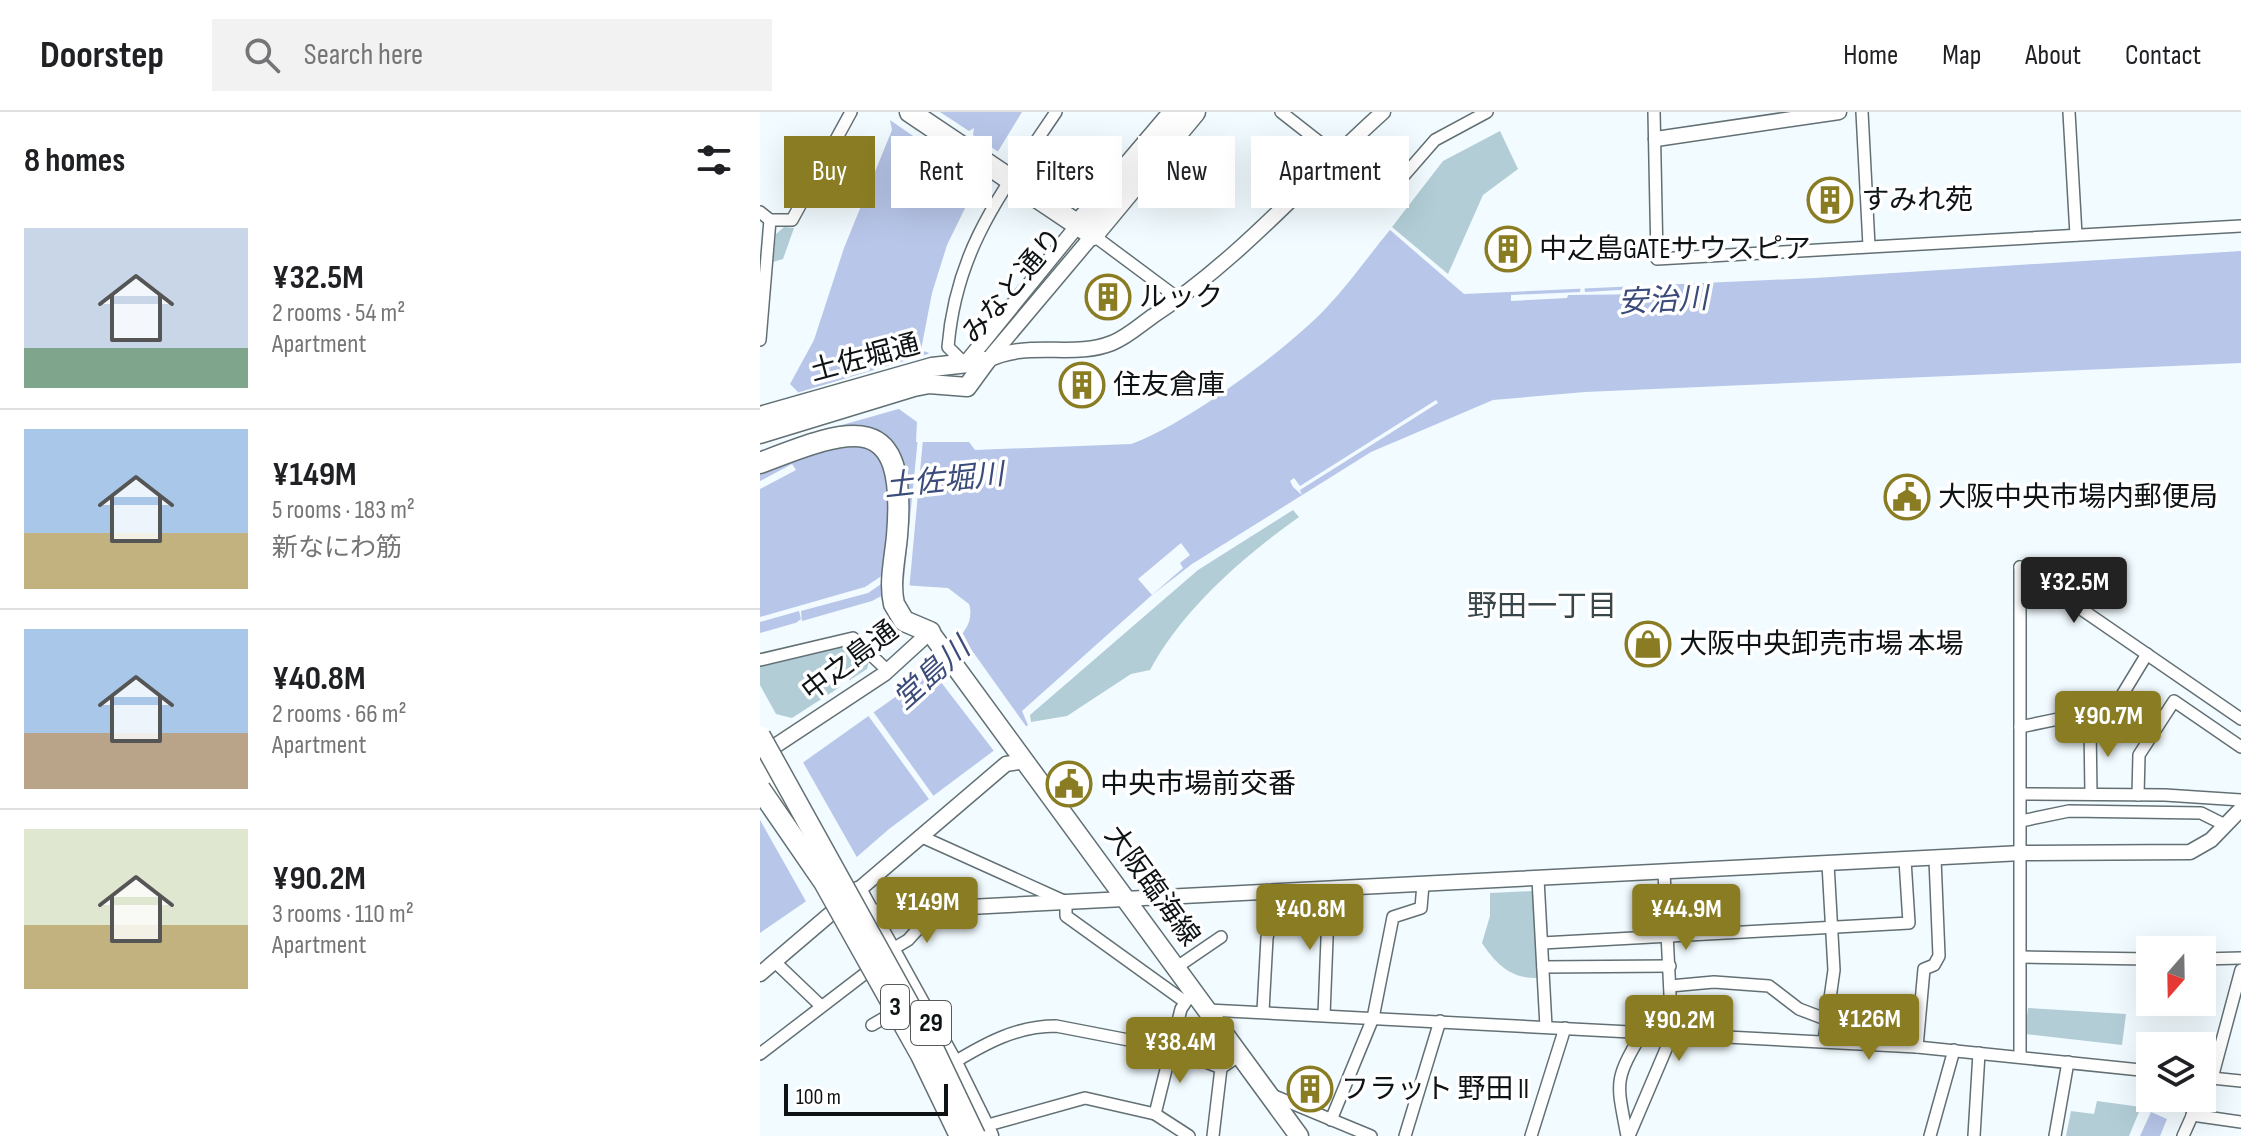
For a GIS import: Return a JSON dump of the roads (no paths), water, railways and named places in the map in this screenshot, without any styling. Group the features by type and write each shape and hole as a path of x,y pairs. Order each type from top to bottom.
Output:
{"highway":[{"path":"910,112 1086,230"},
{"name":"みなと通り","path":"1086,230 1174,112"},
{"name":"みなと通り","path":"1086,230 1195,112"},
{"path":"760,463 840,435 862,437 881,446 894,463 899,483 892,597 900,616 934,637"},
{"name":"3","path":"760,722 769,755 827,897"},
{"name":"3","path":"769,755 983,1133"},
{"name":"3","path":"760,786 921,1055 954,1136"}],"main road":[{"name":"土佐堀通","path":"760,434 789,417 924,369 986,361"},
{"name":"みなと通り","path":"960,386 986,361"},
{"name":"みなと通り","path":"960,386 965,364"},
{"name":"土佐堀通","path":"760,416 789,417 914,387 960,386"},
{"name":"大阪臨海線","path":"934,637 1177,967 1189,997 1208,1010 1299,1136"},
{"name":"29","path":"854,884 953,1063 983,1133"},
{"name":"29","path":"827,897 954,1136"}],"street":[{"path":"761,331 765,216 792,220 851,112"},
{"path":"965,364 948,347 962,269 1002,175 1056,112"},
{"path":"1281,112 1312,136"},
{"path":"1356,136 1383,112"},
{"path":"1409,170 1435,140 1487,112"},
{"path":"1654,112 1657,259 2241,226"},
{"path":"1656,139 1795,115 1839,112"},
{"path":"1862,112 1869,246"},
{"path":"2069,112 2076,235"},
{"path":"986,361 1021,349 1102,346 1115,342 1179,299 1281,208"},
{"path":"1086,230 1179,299"},
{"name":"みなと通り","path":"986,361 1086,230"},
{"name":"みなと通り","path":"965,364 1086,230"},
{"path":"2020,1057 2020,567 2241,719"},
{"name":"中之島通","path":"769,755 934,637"},
{"path":"760,660 853,638 888,671"},
{"path":"2020,727 2063,718 2102,728 2147,654"},
{"path":"2138,795 2139,755 2187,682"},
{"path":"2174,701 2241,747"},
{"path":"2090,725 2091,794"},
{"path":"769,755 854,884"},
{"path":"760,974 775,962 827,897 854,884 920,836 1006,764 1026,761"},
{"path":"2021,794 2241,800"},
{"path":"2021,821 2069,811 2201,813 2235,820"},
{"path":"871,912 2022,853 2190,852 2204,846 2235,820"},
{"path":"920,836 1066,902"},
{"path":"1917,1047 1924,969 1934,965 1939,956 1935,859"},
{"path":"1542,943 1909,923 1905,860"},
{"path":"1824,1041 1833,992 1828,864"},
{"path":"1628,1136 1672,1035 1664,872"},
{"path":"1538,879 1546,1027"},
{"path":"1331,1120 1373,1018 1393,917 1421,908 1423,884"},
{"path":"1324,1015 1329,888"},
{"path":"1263,1011 1267,938 1278,891"},
{"path":"1066,902 1066,916 1189,997 1170,1048 1155,1114"},
{"path":"891,950 908,940 938,907"},
{"path":"1177,967 1221,937"},
{"path":"2021,957 2136,959"},
{"path":"2216,959 2241,958"},
{"path":"775,962 820,1005"},
{"path":"1543,967 1670,966"},
{"path":"2216,1049 2241,970"},
{"path":"760,1054 867,972"},
{"path":"1670,986 1714,982 1769,986 1799,1009 1828,1020"},
{"path":"1208,1010 1824,1041 1954,1050 2136,1069"},
{"path":"872,1025 891,1014"},
{"path":"1405,1136 1440,1021"},
{"path":"953,1063 991,1040 1038,1026 1089,1030 1170,1048 1221,1068"},
{"path":"1531,1136 1565,1028"},
{"path":"1628,1136 1616,1083 1619,1071 1642,1033"},
{"path":"1930,1136 1954,1050"},
{"path":"1974,1136 1979,1053"},
{"path":"1213,1136 1221,1068 1240,1055"},
{"path":"2055,1136 2068,1062"},
{"path":"2216,1079 2241,1081"},
{"path":"1268,1093 1371,1136"},
{"path":"954,1136 983,1133 1085,1098 1155,1114 1189,1136"},
{"path":"2183,1136 2193,1112"},
{"path":"2192,1115 2241,1122"},
{"path":"1337,1136 1354,1129"}],"water":[{"path":"895,112 1022,112 992,161 992,136 891,136 891,208 965,208 947,245 932,293 921,350 929,353 899,409 917,422 916,442 969,442 975,450 1131,444 1153,435 1235,384 1310,324 1390,230 1464,294 1815,278 2241,251 2241,363 1585,392 1493,400 1371,452 1192,564 1152,595 1022,711 1028,725 889,829 805,902 760,933 760,793 915,683 925,671 922,667 963,632 970,614 969,604 948,588 902,585 872,601 760,633 760,471 790,447 798,392 790,384 814,340 860,208 875,208 875,172 892,130 890,120"},
{"path":"2151,1112 2167,1119 2160,1136 2140,1136"}],"place":[{"name":"すみれ苑","path":"1830,200"},
{"name":"中之島GATEサウスピア","path":"1508,249"},
{"name":"ルック","path":"1108,297"},
{"name":"住友倉庫","path":"1082,385"},
{"name":"大阪中央市場内郵便局","path":"1907,497"},
{"name":"大阪中央卸売市場 本場","path":"1648,644"},
{"name":"中央市場前交番","path":"1069,784"},
{"name":"フラット 野田 II","path":"1310,1089"}],"district":[{"name":"野田一丁目","path":"1542,607"}],"water label":[{"name":"安治川","path":"1663,301"},
{"name":"土佐堀川","path":"944,481"},
{"name":"堂島川","path":"932,674"}]}
